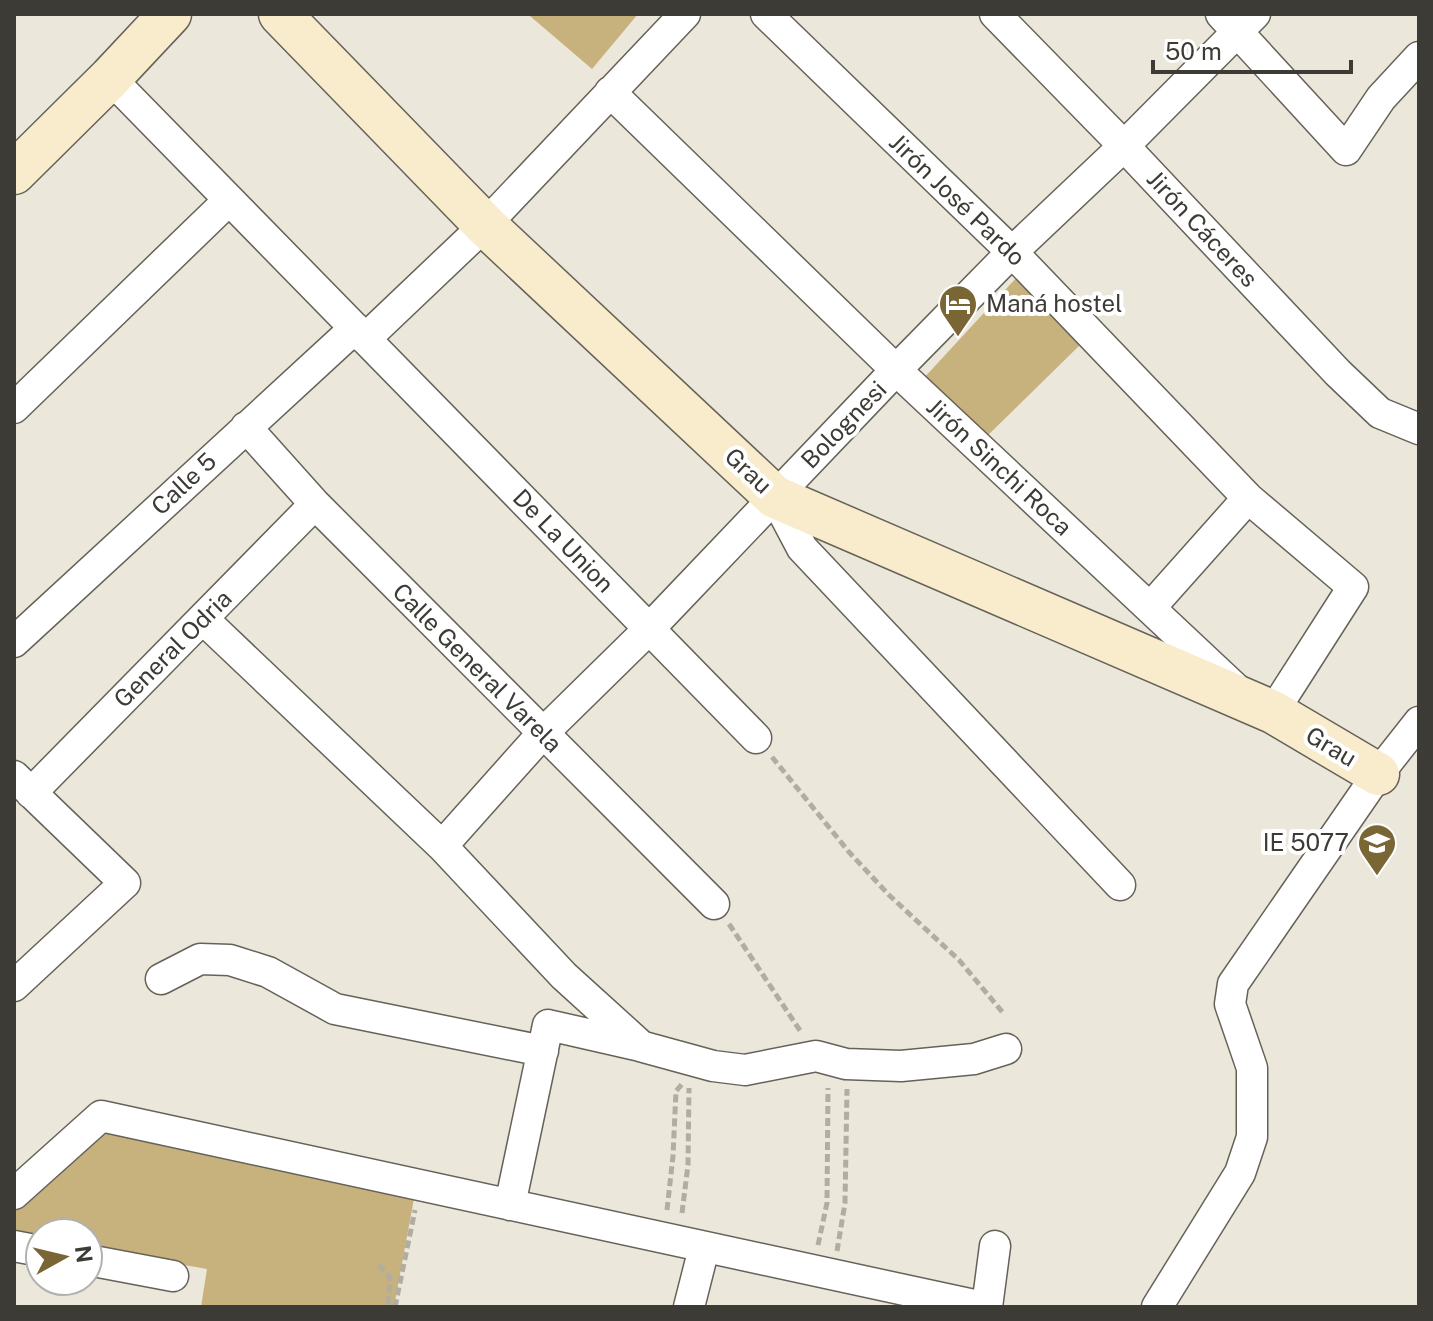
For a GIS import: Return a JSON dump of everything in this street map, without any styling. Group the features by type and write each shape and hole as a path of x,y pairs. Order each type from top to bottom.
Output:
{"street":[{"path":"14,171 110,78 170,14"},
{"name":"Grau","path":"280,14 485,225 775,497 1263,708 1378,774"},
{"name":"Calle 5","path":"14,642 246,427 485,225 685,14"},
{"name":"Jirón José Pardo","path":"766,14 1012,252 1248,498 1353,587 1263,708"},
{"name":"Jirón Cáceres","path":"995,14 1338,373 1380,413 1419,429"},
{"path":"1238,20 1346,150 1381,98 1419,57"},
{"name":"Bolognesi","path":"442,846 542,734 649,629 1012,252 1124,146 1238,20"},
{"name":"De La Union","path":"110,78 756,738"},
{"name":"Jirón Sinchi Roca","path":"610,92 896,370 1150,608 1263,708"},
{"path":"14,408 229,200"},
{"name":"Calle General Varela","path":"246,427 315,504 714,904"},
{"path":"775,497 802,548 1120,885"},
{"path":"1150,608 1248,498"},
{"name":"General Odria","path":"23,784 203,619 315,504"},
{"path":"203,619 442,846 564,976 640,1046"},
{"path":"1157,1307 1240,1173 1252,1137 1252,1068 1230,1004 1233,984 1378,774 1419,722"},
{"path":"14,986 125,883 23,784"},
{"path":"161,979 200,959 230,960 268,972 335,1009 543,1051"},
{"path":"510,1205 548,1025 713,1066 745,1070 816,1056 846,1064 901,1066 974,1059 1006,1049"},
{"path":"14,1194 101,1116 985,1307 995,1246"},
{"path":"682,1243 689,1307"},
{"path":"104,1263 173,1276"}],"path":[{"path":"756,738 849,852 889,895 959,960 1004,1014"},
{"path":"714,904 775,990 816,1056 828,1089 823,1273"},
{"path":"823,1273 845,1203 846,1064"},
{"path":"689,1075 688,1165 682,1243 673,1156 676,1091 689,1075"},
{"path":"395,1307 420,1185"},
{"path":"379,1265 390,1277 388,1307"}],"shaded area":[{"path":"638,14 592,69 530,16"},
{"path":"1018,276 1082,343 982,441 923,379"},
{"path":"100,1127 415,1193 394,1307 201,1307 207,1269 104,1251 104,1217 24,1217 24,1237 14,1235 14,1209"}],"place":[{"name":"Maná hostel","path":"958,338"},
{"name":"IE 5077","path":"1377,877"}]}
